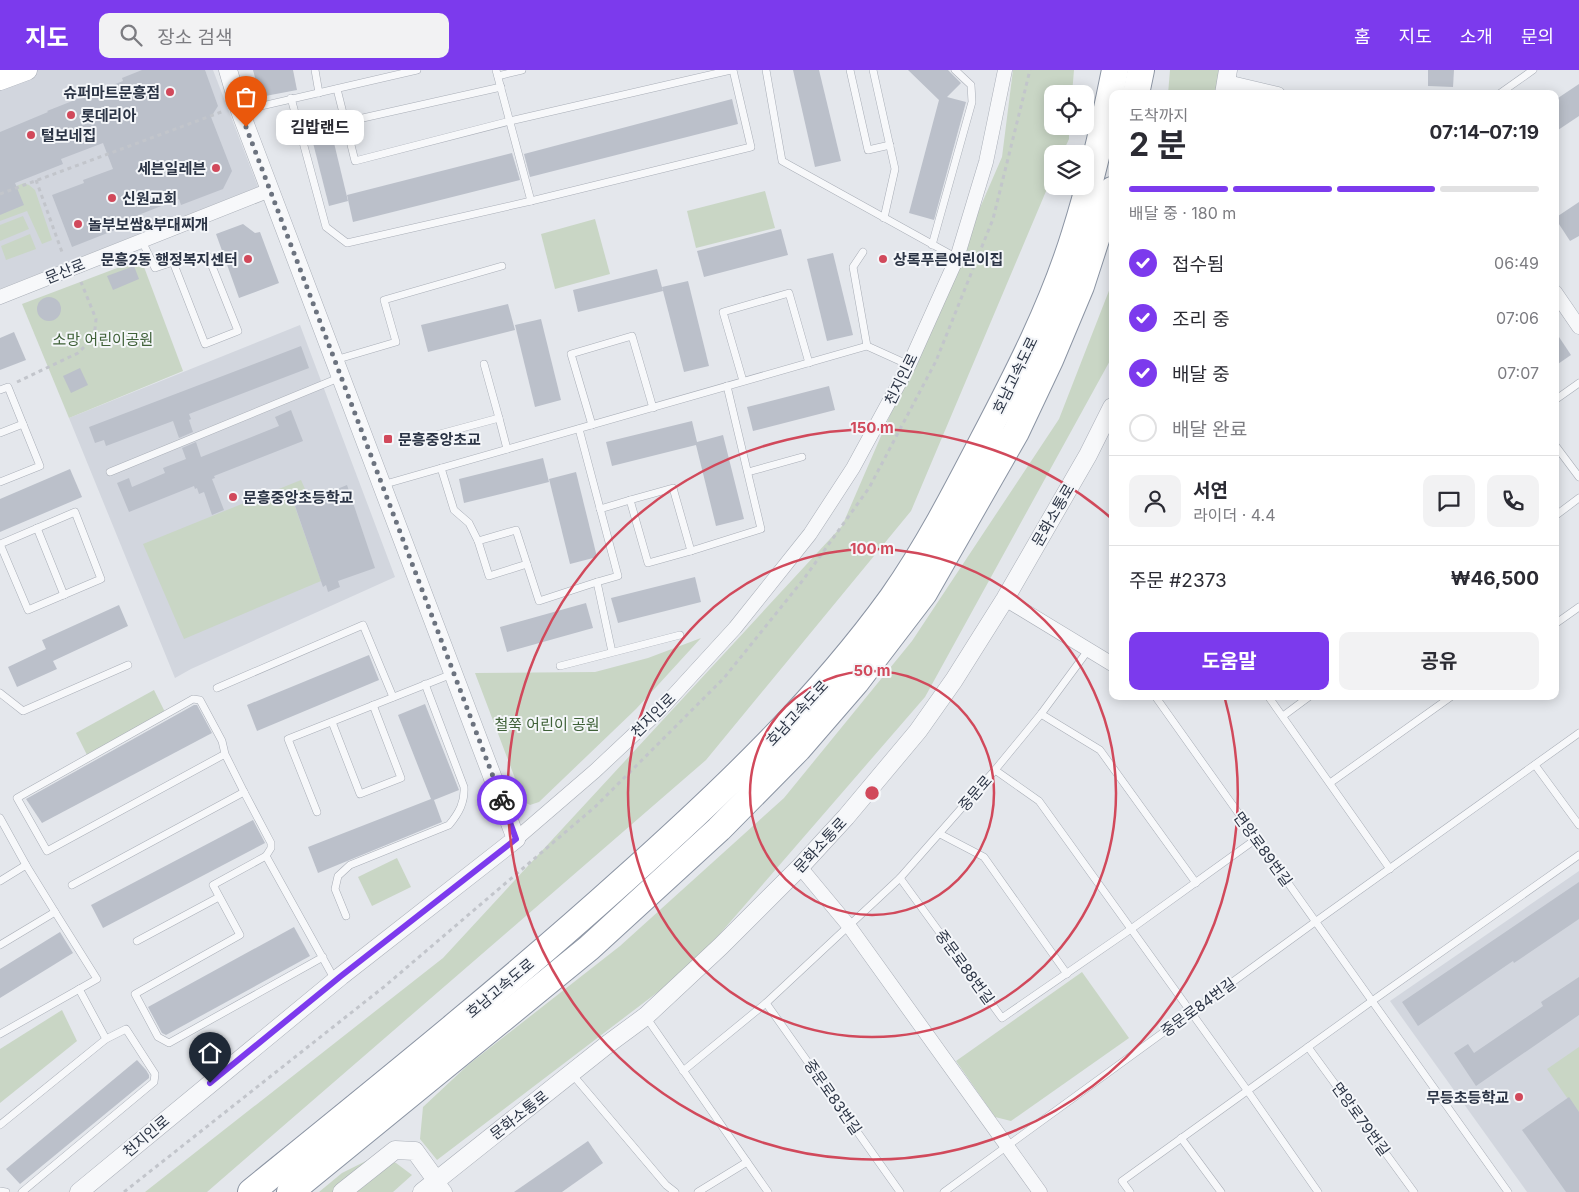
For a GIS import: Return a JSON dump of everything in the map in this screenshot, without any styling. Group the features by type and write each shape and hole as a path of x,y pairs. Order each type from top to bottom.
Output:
{"highway":[{"path":"1099,70 1093,112 1100,141"},
{"name":"호남고속도로","path":"1111,90 1115,70"},
{"path":"1137,90 1141,70"},
{"name":"호남고속도로","path":"251,1192 566,932 704,808 773,739 830,677 893,597 944,516 1004,400 1046,311 1075,234 1100,141 1109,98"},
{"name":"호남고속도로","path":"290,1192 597,941 719,830 798,749 856,682 924,592 1016,432 1050,360 1081,286 1109,199"}],"main road":[{"path":"0,80 27,70"}],"street":[{"path":"228,70 232,111 270,190 516,839"},
{"name":"천지인로","path":"79,1192 336,980 516,839 595,771 660,710 735,628 810,534 853,468 909,365 957,258 986,162 1005,70"},
{"path":"1226,82 1261,90"},
{"name":"문산로","path":"0,297 270,190"},
{"path":"1559,298 1579,327"},
{"name":"문화소통로","path":"422,1192 441,1186 571,1074 646,1016 800,868 852,810 918,731 954,680 1005,599 1088,455 1109,413"},
{"path":"1005,599 1089,648 1109,662"},
{"path":"800,868 849,926 1040,1192"},
{"path":"342,1192 395,1150 415,1151 441,1186"}],"lane":[{"path":"315,70 319,93"},
{"path":"232,111 417,70"},
{"path":"522,70 497,73 531,201"},
{"path":"291,98 326,227 347,243 531,201 751,147 732,70 510,121 354,161 337,89"},
{"path":"766,70 782,160 957,258"},
{"path":"850,70 868,150 890,145"},
{"path":"873,70 895,169 884,218"},
{"path":"932,245 972,102 971,85 955,70"},
{"path":"1505,90 1533,70"},
{"path":"345,122 501,87"},
{"path":"142,241 154,268 172,262 205,344 238,331 208,256"},
{"path":"863,252 853,267 867,346"},
{"path":"335,360 396,342 384,300 502,266"},
{"path":"743,382 723,312 789,293 809,363"},
{"path":"592,425 571,354 632,336 653,408"},
{"path":"382,485 867,346 909,365"},
{"path":"484,364 508,449"},
{"path":"110,472 341,377"},
{"path":"1559,397 1579,383"},
{"path":"630,500 648,563 762,530 727,386"},
{"path":"0,390 8,387 40,466 0,482"},
{"path":"425,438 498,418"},
{"path":"0,433 23,424"},
{"path":"478,541 516,530 539,601 618,576 579,429"},
{"path":"1559,450 1579,477"},
{"path":"748,472 802,456"},
{"path":"441,468 454,510 469,523 478,541 489,576 527,564"},
{"path":"600,509 673,488 691,551"},
{"path":"1559,513 1579,498"},
{"path":"75,512 101,579 28,610 0,544 75,512"},
{"path":"37,528 64,595"},
{"path":"597,582 612,652"},
{"path":"1559,621 1579,607"},
{"path":"217,688 363,625 393,697"},
{"path":"560,666 680,635"},
{"name":"중문로","path":"683,1071 766,1003 900,878 995,770 1041,714 1089,648"},
{"path":"0,693 23,711 128,665"},
{"path":"317,812 288,739 454,673"},
{"path":"346,916 335,889 338,876 350,865 450,825 459,814 464,797 464,786 425,684"},
{"path":"224,754 47,852 17,798 193,699 200,700 222,741 224,754 271,843 271,848 266,856 213,885 240,935 134,994 158,1037 169,1043 323,957"},
{"name":"면앙로89번길","path":"1158,700 1508,1192"},
{"path":"1271,700 1390,869"},
{"path":"1283,716 1305,700"},
{"path":"1330,783 1446,700"},
{"path":"332,722 360,794 401,778 373,705"},
{"path":"1041,714 1100,750 1196,883"},
{"name":"중문로84번길","path":"1007,1145 1579,733"},
{"path":"1535,765 1579,825"},
{"path":"995,770 1039,801 1318,1192"},
{"path":"72,885 244,792"},
{"path":"0,818 26,865 97,979 0,1034"},
{"path":"940,834 984,857 1067,974"},
{"name":"중문로88번길","path":"900,878 1002,1018 1131,929 1256,839"},
{"path":"266,856 336,980"},
{"path":"1130,1192 1122,1180 1579,856"},
{"path":"0,881 26,865"},
{"path":"137,940 220,897"},
{"path":"0,945 55,912"},
{"path":"79,990 106,1039"},
{"name":"중문로83번길","path":"766,1003 900,1192"},
{"path":"646,1016 768,1192"},
{"path":"0,1125 106,1039 126,1029 156,1074 154,1082 22,1192"},
{"name":"면앙로79번길","path":"1308,1047 1414,1192"},
{"path":"571,1074 666,1185 675,1192"},
{"path":"1181,1138 1221,1192"},
{"path":"944,1192 1007,1145"},
{"path":"698,1192 747,1162"},
{"path":"0,1191 6,1192"}],"path":[{"path":"124,1192 385,986 596,806 724,678 791,595 869,488 936,361 993,219 1030,70"},
{"path":"0,194 232,111"},
{"path":"36,180 62,252"},
{"path":"8,387 78,353 88,342 96,319 81,282"}],"shaded area":[{"path":"0,70 213,70 258,187 0,289"},
{"name":"문흥중앙초등학교","path":"300,325 395,577 191,669 175,678 69,418"},
{"name":"무등초등학교","path":"1579,871 1579,1192 1527,1192 1390,1001"}],"green space":[{"path":"1013,70 1074,70 1073,85 1044,85 1044,135 1069,135 1069,139 1066,145 1044,145 1044,195 911,511 706,760 207,1192 145,1192 443,958 842,526 1002,157"},
{"path":"1170,70 1220,70 1220,79 1216,90 1168,90"},
{"path":"24,183 35,190 52,240 42,244 27,211 0,221 0,198 9,189"},
{"path":"765,191 775,228 696,248 687,211"},
{"path":"23,216 29,229 0,241 0,225"},
{"path":"595,219 610,274 555,289 541,234"},
{"path":"30,234 36,249 6,260 1,246"},
{"name":"소망 어린이공원","path":"141,259 183,371 69,418 22,304"},
{"path":"1109,291 1109,362 925,697 692,966 437,1160 420,1139 423,1107 468,1065 620,946 784,798 912,641 1059,419"},
{"path":"301,480 309,498 294,504 321,581 184,639 143,544"},
{"name":"철쭉 어린이 공원","path":"701,638 636,709 539,802 530,805 524,802 475,673 595,672 648,658"},
{"path":"154,690 165,712 87,755 76,733"},
{"path":"397,858 411,887 372,906 358,877"},
{"path":"1082,972 1129,1038 1011,1121 995,1117 956,1061"},
{"path":"62,1010 77,1041 0,1103 0,1049"},
{"path":"1579,1047 1579,1115 1547,1069"},
{"path":"378,1155 396,1163 412,1175 393,1192 319,1192 342,1173"}],"building":[{"path":"142,70 205,70 218,106 211,117 232,171 223,189 181,205 179,199 136,216 138,221 72,247 52,195 84,183 83,180 113,169 103,143 61,159 63,164 15,183 24,205 0,215 0,132 123,81 122,78"},
{"path":"253,70 293,70 297,90 260,97"},
{"path":"793,70 819,70 841,161 815,167"},
{"path":"908,70 948,70 961,83 947,97 966,102 934,220 909,213 939,100"},
{"path":"1428,70 1454,70 1453,87 1428,86"},
{"path":"1579,84 1579,116 1559,129 1559,97"},
{"path":"732,99 738,124 530,177 524,154"},
{"path":"328,118 348,201 329,206 308,123"},
{"path":"512,153 520,180 353,222 347,195"},
{"path":"1579,202 1579,236 1570,241 1559,224 1559,215"},
{"name":"문흥2동 행정복지센터","path":"243,224 255,233 260,232 279,283 239,298 216,234"},
{"path":"781,229 788,255 704,277 697,251"},
{"path":"833,253 853,335 827,341 807,259"},
{"path":"134,266 139,279 113,290 107,276"},
{"path":"657,269 663,291 578,312 573,290"},
{"path":"688,281 709,366 684,372 662,287"},
{"path":"49,297 58,300 61,309 58,318 49,321 40,318 37,309 40,300"},
{"path":"508,304 515,330 428,352 421,325"},
{"path":"541,319 561,400 535,407 515,325"},
{"path":"14,332 26,360 0,370 0,338"},
{"path":"1559,337 1571,355 1559,363"},
{"path":"301,346 309,368 189,414 193,432 179,438 173,421 106,446 104,440 95,443 89,427"},
{"path":"80,368 88,385 71,393 63,376"},
{"path":"829,386 835,410 753,431 747,407"},
{"path":"291,410 303,441 214,476 215,478 212,479 224,510 212,515 204,492 199,494 194,486 129,512 117,483 129,478 132,487 165,473 163,468 186,459 182,448 196,442 201,457 279,426 275,417"},
{"path":"692,421 697,442 723,435 744,519 716,526 696,445 612,466 606,442"},
{"path":"543,458 549,482 464,503 459,479"},
{"path":"70,469 82,497 0,532 0,499"},
{"path":"576,472 597,557 570,564 549,479"},
{"path":"347,485 375,568 338,581 340,587 328,592 326,585 323,587 295,506"},
{"path":"695,577 701,602 618,623 611,598"},
{"path":"586,603 593,628 507,652 500,627"},
{"path":"119,605 128,626 53,661 57,669 17,687 8,667 46,649 42,640"},
{"path":"369,655 379,680 257,731 247,705"},
{"path":"425,704 459,790 434,800 442,822 318,873 308,847 431,799 398,715"},
{"path":"197,705 212,733 42,823 26,799"},
{"path":"253,820 265,843 103,928 91,905"},
{"path":"1579,882 1579,919 1514,963 1513,961 1418,1026 1402,1002"},
{"path":"294,927 310,956 166,1035 162,1033 148,1007"},
{"path":"60,932 73,953 0,998 0,969"},
{"path":"1579,977 1579,1015 1476,1086 1454,1053 1468,1044 1474,1053 1543,1006 1541,1002"},
{"path":"137,1060 146,1070 149,1078 20,1184 6,1169"},
{"path":"1569,1097 1579,1112 1579,1192 1566,1192 1522,1130"},
{"path":"588,1141 603,1163 562,1192 514,1192"}],"way so far":[{"path":"246,127 502,800"}],"place":[{"name":"슈퍼마트문흥점","path":"170,92"},
{"name":"롯데리아","path":"71,115"},
{"name":"김밥랜드","path":"246,127"},
{"name":"털보네집","path":"31,135"},
{"name":"세븐일레븐","path":"216,168"},
{"name":"신원교회","path":"112,198"},
{"name":"놀부보쌈&부대찌개","path":"78,224"},
{"name":"문흥2동 행정복지센터","path":"248,259"},
{"name":"상록푸른어린이집","path":"883,259"},
{"name":"문흥중앙초교","path":"388,439"},
{"name":"문흥중앙초등학교","path":"233,497"},
{"name":"무등초등학교","path":"1519,1097"}],"route":[{"path":"210,1083 341,976 516,839 502,800"}]}
